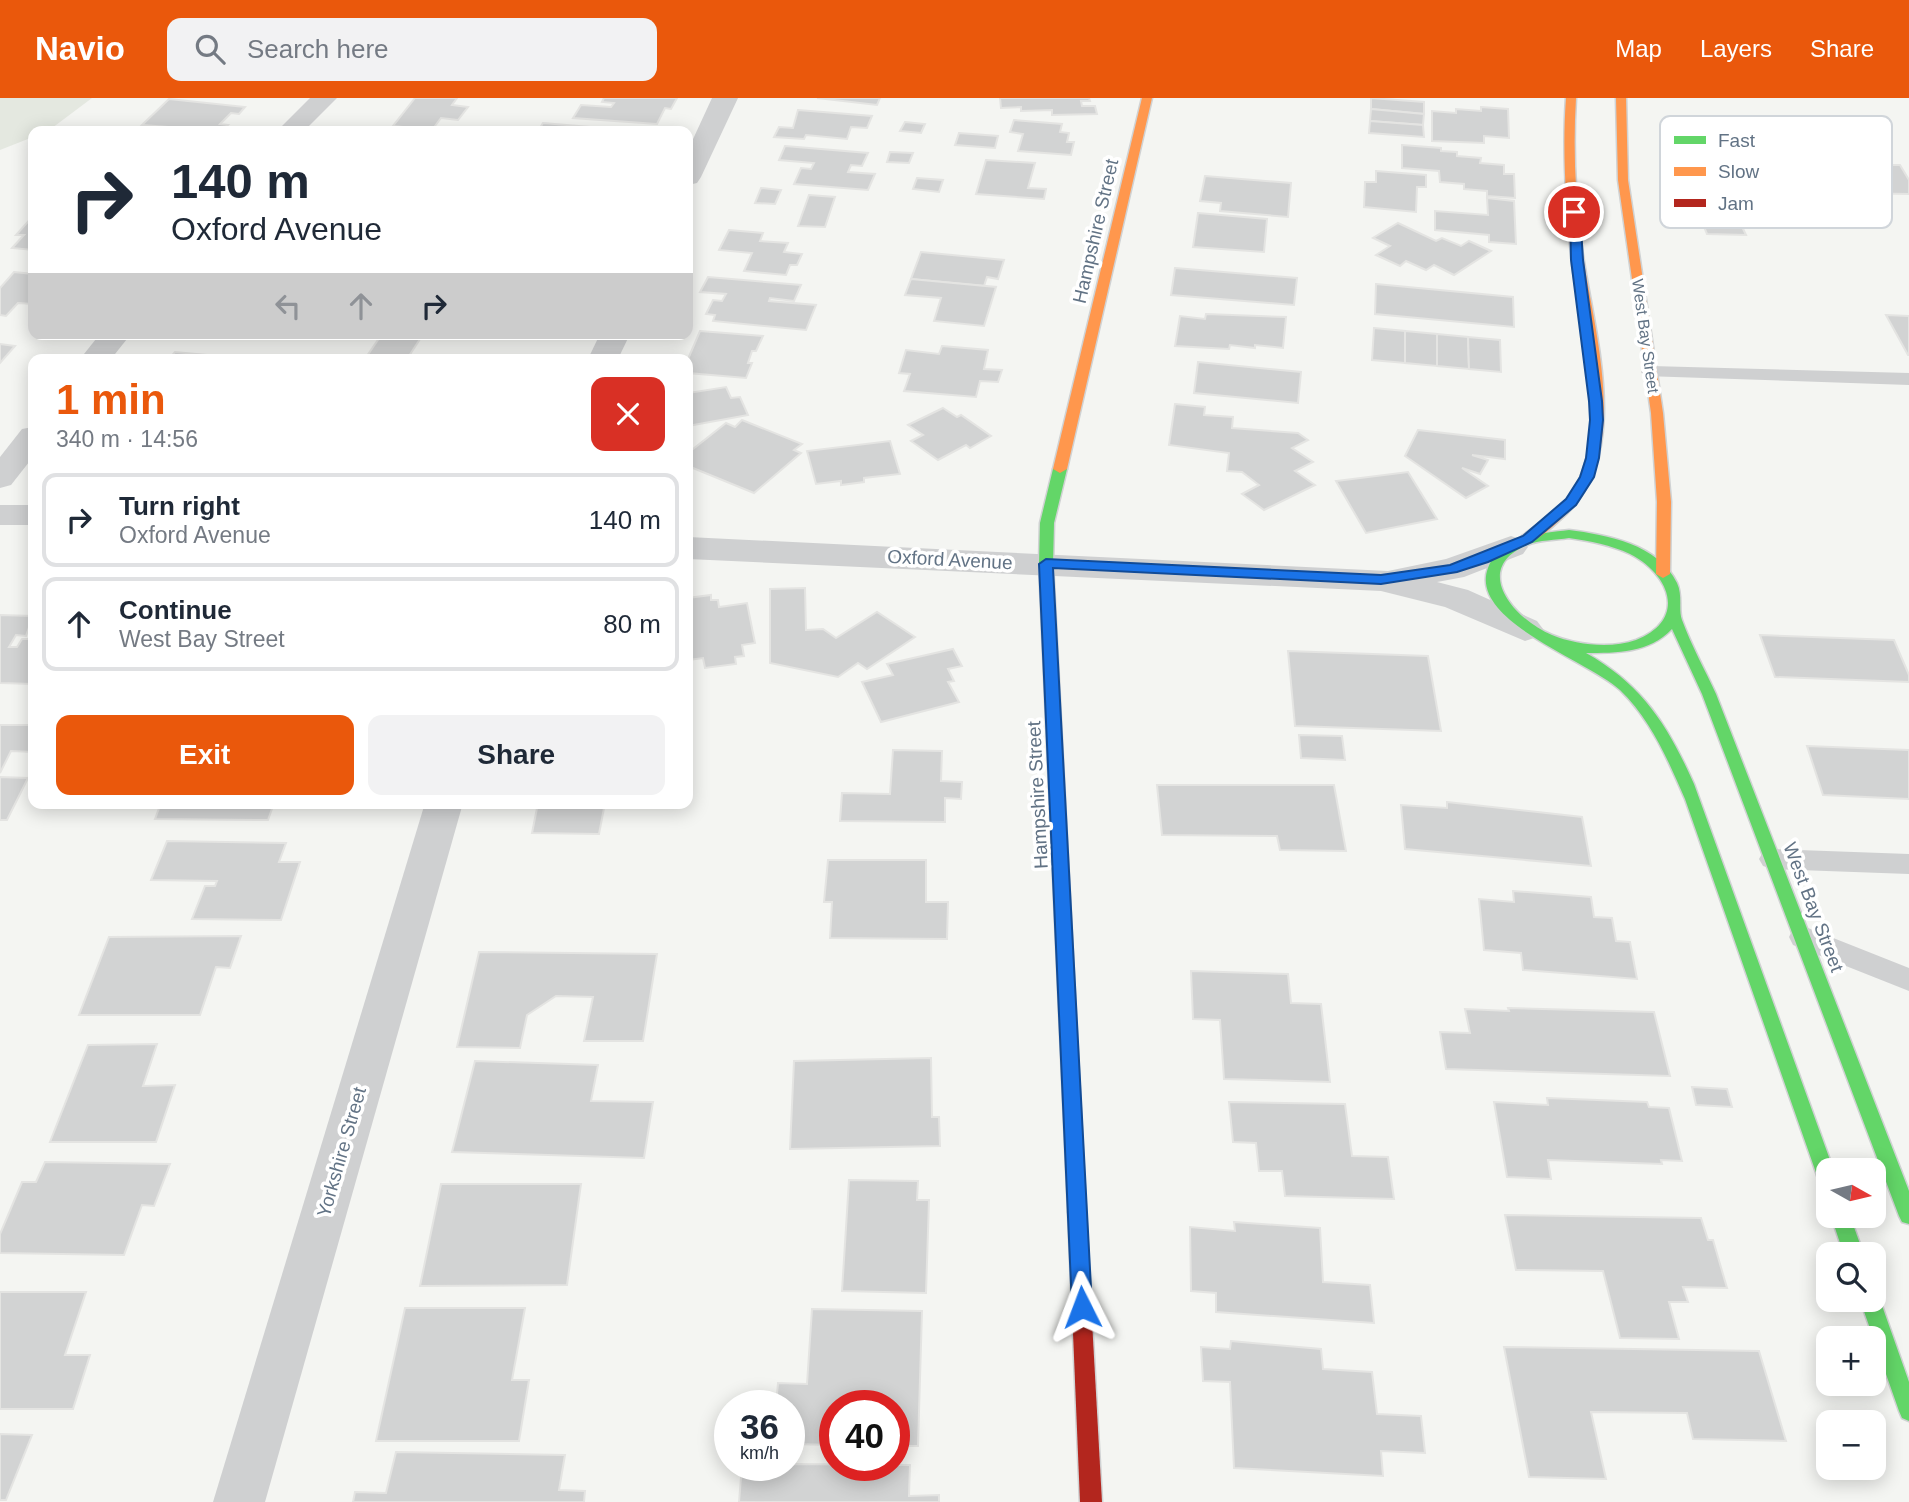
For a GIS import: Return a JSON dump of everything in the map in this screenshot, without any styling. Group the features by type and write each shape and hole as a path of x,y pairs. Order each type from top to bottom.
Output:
{"main road":[{"name":"Hampshire Street","path":"1091,1502 1046,564 1047,523 1147,98"},
{"path":"1571,98 1569,117 1577,260 1594,383 1595,433 1592,458 1580,491 1571,502 1495,563 1492,583 1502,607 1536,634 1602,669 1623,685 1645,708 1671,752 1693,799 1820,1158"},
{"name":"West Bay Street","path":"1622,98 1623,180 1651,372 1664,502 1663,574"},
{"path":"1519,543 1569,534 1605,540 1638,554 1663,574 1675,600 1673,616 1661,633 1630,647 1585,649 1536,634"},
{"name":"West Bay Street","path":"1673,616 1709,694 1909,1216"},
{"path":"1874,1312 1909,1411"}],"street":[{"path":"295,126 324,98"},
{"path":"693,166 725,98"},
{"path":"99,354 111,340"},
{"path":"0,478 28,442"},
{"path":"0,515 28,514"},
{"name":"Oxford Avenue","path":"1381,580 1452,569 1519,543"},
{"name":"Oxford Avenue","path":"693,548 1381,580 1456,598 1536,634"},
{"name":"Yorkshire Street","path":"239,1502 442,809"}],"lane":[{"path":"1651,372 1909,379"},
{"path":"1773,859 1909,864"},
{"path":"1803,937 1909,980"}],"shaded area":[{"path":"0,98 92,98 55,126 28,126 28,139 0,150"}],"building":[{"path":"415,98 457,98 452,105 468,107 458,120 441,118 435,126 393,126"},
{"path":"604,98 677,98 671,109 665,108 657,124 573,118 581,105 611,107 614,103 602,102"},
{"path":"817,98 880,98 877,105"},
{"path":"1000,98 1089,98 1090,101 1081,101 1082,106 1095,106 1097,114 1052,115 1052,110 1021,111 1021,107 1001,108"},
{"path":"1371,98 1424,102 1424,114 1371,109"},
{"path":"169,99 245,107 239,114 231,113 220,124 227,126 142,125"},
{"path":"1481,107 1508,109 1509,138 1484,136 1484,143 1432,141 1432,111 1481,111"},
{"path":"1371,109 1424,114 1423,125 1370,121"},
{"path":"798,110 872,116 867,128 851,127 847,139 806,135 804,139 774,137 779,127 793,128"},
{"path":"1014,120 1062,124 1060,132 1069,133 1067,142 1074,142 1071,155 1018,151 1023,134 1010,132"},
{"path":"1370,121 1423,125 1424,137 1369,133"},
{"path":"905,122 925,124 921,133 900,131"},
{"path":"543,123 579,126 541,126"},
{"path":"959,133 998,136 995,148 955,145"},
{"path":"1402,145 1441,148 1441,151 1457,152 1457,156 1481,158 1480,163 1504,165 1504,174 1514,174 1515,198 1487,196 1487,191 1464,189 1464,184 1440,182 1439,171 1402,168"},
{"path":"785,146 868,153 862,166 851,165 848,172 875,174 868,190 794,184 801,168 811,169 814,163 779,160"},
{"path":"890,152 913,153 909,163 887,162"},
{"path":"986,160 1035,163 1028,188 1046,189 1044,199 976,194"},
{"path":"1892,165 1900,165 1909,180 1909,194 1892,194"},
{"path":"1376,171 1426,175 1426,187 1417,187 1416,212 1364,207 1365,182 1376,182"},
{"path":"1205,176 1291,183 1288,217 1220,211 1221,203 1200,201"},
{"path":"917,178 943,180 939,192 913,189"},
{"path":"761,188 781,190 775,204 755,203"},
{"path":"809,195 835,197 825,227 798,226"},
{"path":"1487,198 1514,201 1516,244 1489,242 1489,235 1435,230 1435,211 1488,215"},
{"path":"1198,213 1267,219 1264,252 1193,247"},
{"path":"28,222 28,250 12,248 24,235 16,235"},
{"path":"1398,223 1436,241 1442,238 1461,246 1469,241 1491,251 1454,275 1434,265 1426,270 1406,261 1400,266 1376,255 1390,246 1373,238"},
{"path":"1704,228 1743,228 1746,235 1707,234"},
{"path":"729,230 763,233 760,241 788,243 784,252 802,254 797,265 790,265 786,275 744,271 752,253 719,250"},
{"path":"921,252 1004,260 998,279 987,277 984,286 911,279"},
{"path":"1175,268 1297,278 1294,305 1171,295"},
{"path":"14,272 28,273 28,304 18,303 6,316 0,315 0,288"},
{"path":"708,277 801,285 794,301 770,298 769,301 816,305 806,330 713,321 715,315 706,314 713,300 722,301 726,294 700,292"},
{"path":"911,279 996,287 984,326 934,321 941,298 905,295"},
{"path":"1376,284 1513,297 1514,327 1375,314"},
{"path":"1206,314 1286,317 1283,348 1255,345 1255,348 1230,345 1229,349 1175,346 1180,316 1205,319"},
{"path":"1886,315 1909,316 1909,355 1908,355"},
{"path":"1374,328 1405,331 1405,363 1372,360"},
{"path":"700,331 763,336 756,351 752,351 748,363 752,363 746,378 693,373 693,354 690,354"},
{"path":"1405,331 1437,334 1437,366 1405,363"},
{"path":"1437,334 1468,337 1469,369 1437,366"},
{"path":"1468,337 1500,340 1501,372 1469,369"},
{"path":"378,340 419,340 410,354 368,354"},
{"path":"0,344 15,346 0,363"},
{"path":"942,346 988,350 984,369 1002,370 998,382 980,381 976,397 904,391 910,374 899,373 906,350 939,354"},
{"path":"1198,362 1301,372 1298,403 1194,393"},
{"path":"726,387 731,398 740,397 748,415 693,425 693,392"},
{"path":"1175,404 1205,407 1204,415 1233,417 1232,428 1298,433 1308,440 1292,448 1313,462 1295,471 1315,485 1264,510 1242,494 1259,485 1242,472 1227,471 1229,453 1169,445"},
{"path":"943,408 957,417 961,415 991,436 970,448 966,445 938,460 911,441 923,435 908,425"},
{"path":"742,420 802,444 794,450 801,453 754,493 693,468 693,449 726,423 735,427"},
{"path":"1418,430 1505,440 1505,459 1472,455 1488,460 1480,474 1462,468 1488,486 1466,498 1405,456"},
{"path":"890,441 900,474 864,478 864,482 841,485 841,481 816,484 807,451"},
{"path":"1408,472 1437,519 1366,533 1336,481"},
{"path":"805,588 806,630 823,629 836,638 877,612 915,637 867,669 858,663 838,677 770,663 770,589"},
{"path":"711,595 711,600 718,600 719,607 747,603 755,643 742,645 744,656 735,657 736,664 705,668 703,658 693,659 693,597"},
{"path":"0,615 28,616 26,636 16,635 9,647 17,647 22,639 28,639 28,684 0,683"},
{"path":"1760,635 1894,640 1909,675 1909,682 1775,677"},
{"path":"953,649 962,666 948,669 954,681 948,682 959,702 881,722 862,682 893,675 887,664"},
{"path":"1288,651 1428,656 1441,731 1295,726"},
{"path":"0,725 28,725 28,752 11,751 0,773"},
{"path":"1299,735 1342,736 1345,760 1301,758"},
{"path":"1807,746 1909,750 1909,799 1823,795"},
{"path":"893,750 942,751 941,781 962,782 961,799 945,798 945,822 840,821 842,793 890,794"},
{"path":"0,777 28,778 7,820 0,820"},
{"path":"1157,785 1334,785 1346,851 1280,850 1277,836 1162,835"},
{"path":"1447,802 1582,817 1591,866 1405,849 1401,805 1447,808"},
{"path":"159,809 272,809 268,820 155,819"},
{"path":"537,809 604,809 599,834 532,833"},
{"path":"167,841 286,843 279,862 300,862 281,920 192,919 205,886 215,886 217,881 151,880"},
{"path":"828,860 926,860 926,902 948,902 947,939 830,938 832,902 824,902"},
{"path":"1513,891 1591,897 1594,917 1612,918 1616,941 1630,942 1637,979 1523,970 1521,953 1484,950 1479,899 1514,902"},
{"path":"241,936 230,968 216,967 200,1015 79,1015 109,937"},
{"path":"479,952 657,954 643,1041 584,1041 593,997 556,996 527,1015 520,1048 457,1047"},
{"path":"1191,971 1288,974 1291,1003 1321,1004 1330,1082 1224,1079 1220,1020 1193,1019"},
{"path":"1508,1008 1654,1012 1670,1076 1446,1069 1440,1032 1470,1033 1465,1009 1509,1011"},
{"path":"157,1044 143,1086 175,1085 156,1142 50,1142 88,1045"},
{"path":"931,1058 932,1117 939,1117 940,1146 790,1149 794,1061"},
{"path":"475,1061 598,1065 591,1101 653,1102 644,1158 452,1152"},
{"path":"1692,1087 1727,1089 1732,1107 1696,1105"},
{"path":"1547,1098 1647,1102 1649,1107 1669,1108 1682,1161 1661,1160 1662,1164 1548,1160 1551,1179 1507,1177 1494,1102 1548,1105"},
{"path":"1229,1102 1345,1104 1352,1156 1388,1157 1394,1199 1285,1196 1282,1171 1259,1171 1256,1143 1233,1142"},
{"path":"45,1162 170,1164 154,1206 142,1205 124,1255 0,1253 0,1234 22,1182 36,1182"},
{"path":"849,1180 918,1181 917,1200 929,1200 926,1293 842,1291"},
{"path":"441,1184 581,1184 567,1285 420,1286"},
{"path":"1505,1215 1701,1218 1708,1240 1713,1240 1727,1288 1683,1287 1688,1302 1669,1302 1679,1339 1620,1338 1603,1271 1516,1270"},
{"path":"1234,1222 1320,1228 1323,1282 1370,1285 1374,1323 1216,1312 1216,1293 1191,1291 1190,1227 1235,1231"},
{"path":"0,1292 86,1292 65,1355 90,1355 73,1409 0,1409"},
{"path":"405,1308 525,1308 512,1380 529,1380 519,1441 376,1441"},
{"path":"812,1309 922,1311 918,1446 910,1446 910,1390 819,1390 819,1445 805,1444 805,1390 777,1390 778,1383 807,1384"},
{"path":"1231,1341 1321,1349 1323,1369 1372,1372 1377,1414 1421,1416 1425,1453 1381,1451 1383,1476 1234,1468 1230,1382 1203,1381 1201,1347 1230,1349"},
{"path":"1504,1347 1759,1351 1786,1441 1693,1439 1687,1413 1591,1412 1606,1479 1529,1477"},
{"path":"0,1434 32,1435 6,1500 0,1500"},
{"path":"396,1452 565,1455 559,1490 585,1491 584,1502 353,1502 355,1492 386,1493"},
{"path":"805,1464 819,1464 819,1481 909,1481 909,1496 939,1495 939,1502 739,1502 741,1481 805,1481"}],"traffic: fast":[{"path":"1060,469 1047,523 1046,564 1077,1212"},
{"path":"1569,534 1618,544 1634,551 1662,570 1671,584 1675,600 1673,616 1664,629 1647,640 1628,647 1582,649 1546,639 1518,621 1499,600 1492,577 1499,556 1524,541 1569,534"},
{"path":"1673,616 1709,694 1909,1216"},
{"path":"1548,639 1596,665 1622,684 1645,709 1672,753 1693,799 1820,1158"},
{"path":"1844,1228 1849,1242"},
{"path":"1874,1312 1909,1411"}],"traffic: slow":[{"path":"1060,469 1147,98"},
{"path":"1527,539 1561,512 1581,488 1593,456 1597,432 1596,382 1578,262 1571,191 1571,98"},
{"path":"1621,98 1623,180 1657,413 1664,502 1663,574"}],"traffic: jam":[{"path":"1077,1212 1091,1502"}],"route":[{"path":"1082,1307 1046,564 1381,580 1452,569 1483,559 1527,539 1571,502 1580,491 1592,458 1597,420 1577,260 1574,212"}]}
